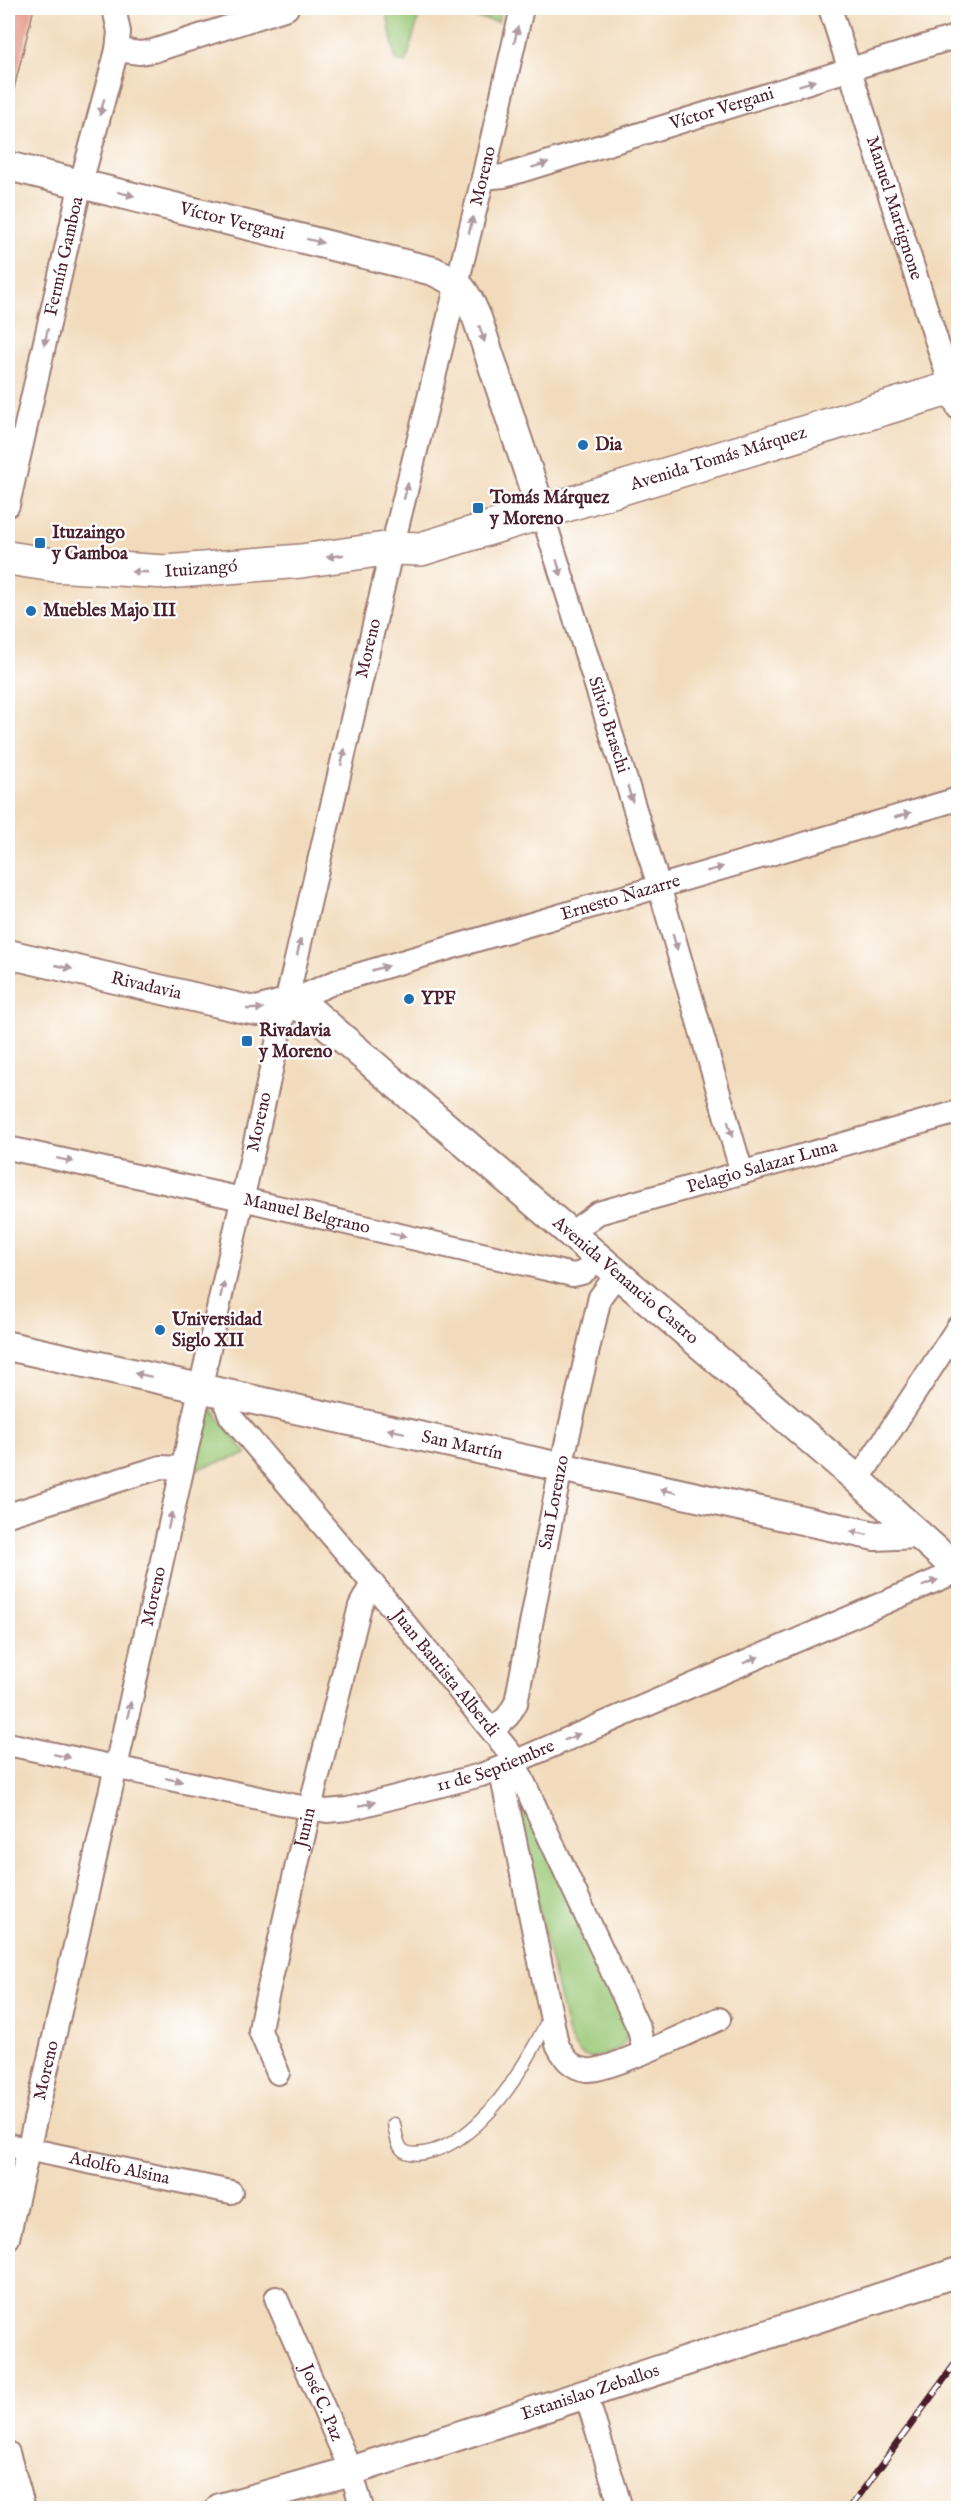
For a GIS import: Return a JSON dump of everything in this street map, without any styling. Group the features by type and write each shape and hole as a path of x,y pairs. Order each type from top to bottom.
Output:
{"main road":[{"name":"Avenida Tomás Márquez","path":"392,548 421,549 539,506 955,384"},
{"name":"Ituizangó","path":"8,558 54,565 166,573 301,561 392,548"}],"street":[{"name":"Fermín Gamboa","path":"8,505 81,183 117,50 119,32 114,8"},
{"path":"117,50 140,53 153,51 287,8"},
{"name":"Moreno","path":"8,2238 17,2147 116,1767 286,1004 392,548 483,178 522,8"},
{"name":"Manuel Martignone","path":"830,8 955,384"},
{"name":"Víctor Vergani","path":"483,178 504,176 958,36"},
{"name":"Víctor Vergani","path":"8,166 433,271 457,282"},
{"name":"Silvio Braschi","path":"457,282 467,296 477,318 539,506 659,886 742,1173"},
{"name":"Ernesto Nazarre","path":"286,1004 340,980 958,799"},
{"name":"Rivadavia","path":"8,954 245,1009 257,1011 286,1004"},
{"name":"Avenida Venancio Castro","path":"286,1004 311,1011 320,1018 858,1480 958,1571"},
{"name":"Pelagio Salazar Luna","path":"571,1233 598,1213 958,1112"},
{"name":"Manuel Belgrano","path":"8,1148 573,1275 610,1266"},
{"name":"San Lorenzo","path":"493,1730 508,1716 516,1703 561,1467 600,1297 610,1266"},
{"path":"858,1480 958,1328"},
{"name":"San Martín","path":"8,1346 875,1536 917,1534"},
{"name":"Juan Bautista Alberdi","path":"227,1394 226,1405 231,1417 493,1730 507,1765 639,2029 644,2051 590,2071 572,2066 557,2044 507,1765"},
{"path":"8,1515 161,1467 181,1468"},
{"name":"11 de Septiembre","path":"8,1744 327,1811 367,1805 481,1775 507,1765 958,1571"},
{"name":"Junin","path":"278,2073 260,2031 261,2025 310,1808 360,1606 372,1583"},
{"path":"644,2051 719,2019"},
{"name":"Adolfo Alsina","path":"17,2147 231,2192"},
{"name":"Estanislao Zeballos","path":"220,2508 351,2471 958,2272"},
{"name":"José C. Paz","path":"276,2298 351,2471 362,2508"},
{"path":"586,2395 621,2508"},
{"path":"8,2453 24,2508"}],"lane":[{"path":"394,2124 398,2145 402,2150 411,2154 434,2151 476,2126 512,2083 538,2042 551,2014"}],"green space":[{"path":"386,8 421,8 406,63 396,61"},
{"path":"431,8 501,8 498,22"},
{"path":"207,1403 247,1454 193,1470"},
{"path":"516,1795 521,1796 629,2031 620,2047 604,2055 587,2057 582,2055 568,2035 514,1802"}],"building":[{"path":"8,8 34,8 8,112"}],"railway":[{"path":"850,2508 958,2360"}],"place":[{"name":"Dia","path":"583,445"},
{"name":"Tomás Márquez y Moreno","path":"478,508"},
{"name":"Ituzaingo y Gamboa","path":"40,543"},
{"name":"Muebles Majo III","path":"31,611"},
{"name":"YPF","path":"409,999"},
{"name":"Rivadavia y Moreno","path":"247,1041"},
{"name":"Universidad Siglo XII","path":"160,1330"}]}
